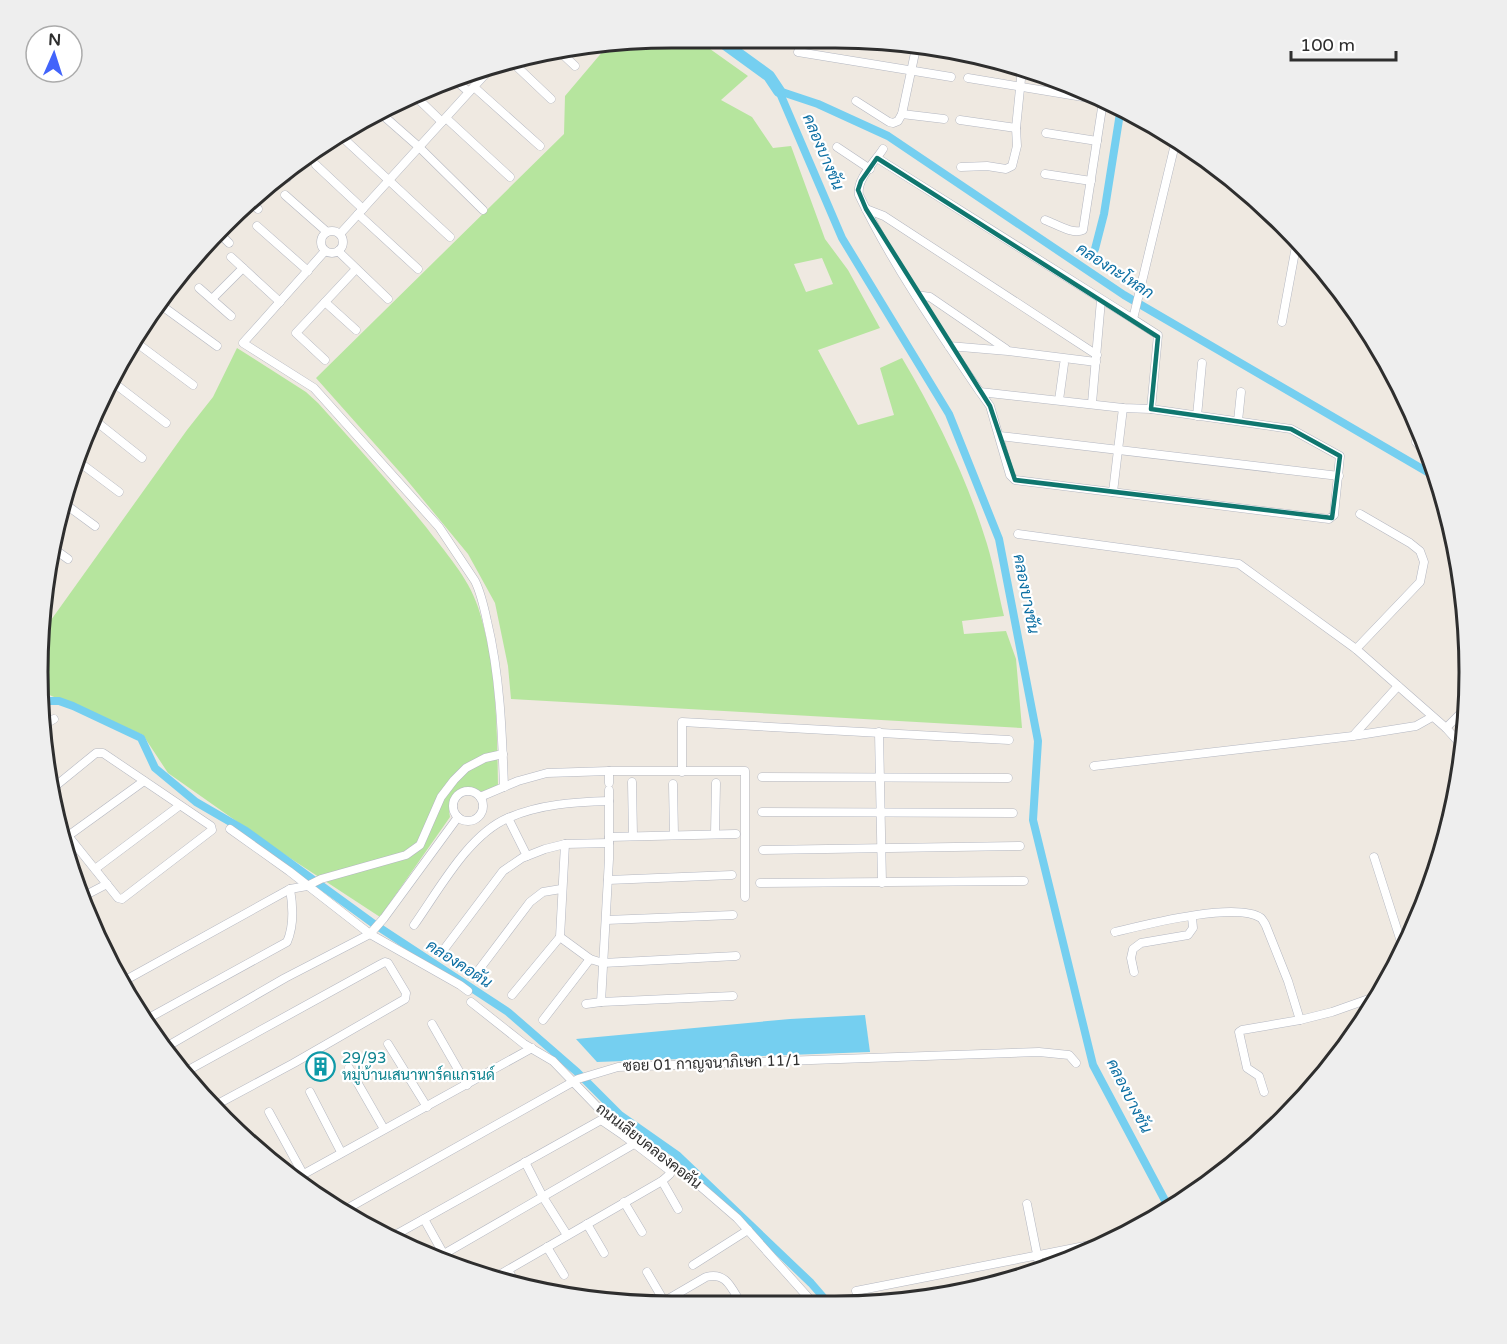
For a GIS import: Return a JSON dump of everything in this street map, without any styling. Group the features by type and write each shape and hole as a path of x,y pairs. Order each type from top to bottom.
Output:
{"street":[{"path":"798,52 951,77"},
{"path":"856,101 893,123 898,121 902,114 915,53"},
{"path":"566,57 575,66"},
{"path":"518,67 551,99"},
{"path":"961,167 987,166 1006,169 1010,167 1017,152 1016,128 1021,76"},
{"path":"340,234 483,77"},
{"path":"968,78 1078,97"},
{"path":"462,84 540,146"},
{"path":"421,101 510,177"},
{"path":"1045,220 1074,231 1082,231 1102,108"},
{"path":"902,114 944,120"},
{"path":"386,118 483,210"},
{"path":"960,120 1016,128"},
{"path":"1046,133 1097,141"},
{"path":"346,141 450,237"},
{"path":"837,147 870,169"},
{"path":"1133,316 1174,148"},
{"path":"883,149 861,181 858,190 866,209 916,295 949,346 980,392 990,406 1010,475 1015,480 1329,519 1334,514 1340,456 1291,429 1151,409 980,392"},
{"path":"877,158 1101,300 1133,316 1158,335 1151,409"},
{"path":"316,165 418,269"},
{"path":"1045,174 1091,181"},
{"path":"285,195 327,232"},
{"path":"866,209 884,216 1096,359"},
{"path":"257,226 308,271"},
{"path":"335,231 340,234 343,242 338,251 331,253 322,248 321,240 327,232 335,231"},
{"path":"224,238 229,243"},
{"path":"326,251 243,342 314,388 439,527 477,585 490,633 501,704 504,787"},
{"path":"338,251 388,299"},
{"path":"1282,322 1295,251"},
{"path":"231,257 280,302"},
{"path":"212,299 243,268"},
{"path":"325,360 296,333 356,269"},
{"path":"199,288 231,316"},
{"path":"916,295 930,297 1008,351"},
{"path":"1092,404 1101,300"},
{"path":"325,302 356,330"},
{"path":"165,308 217,346"},
{"path":"140,346 193,385"},
{"path":"949,346 1096,359"},
{"path":"1197,416 1203,363"},
{"path":"1059,400 1064,364"},
{"path":"118,386 166,423"},
{"path":"1238,421 1240,392"},
{"path":"1113,492 1124,408"},
{"path":"99,424 142,458"},
{"path":"1000,436 1339,476"},
{"path":"83,465 119,492"},
{"path":"70,507 95,526"},
{"path":"1356,649 1420,582 1424,562 1420,552 1410,543 1360,514"},
{"path":"1018,534 1239,564 1356,649 1455,739"},
{"path":"60,553 68,559"},
{"path":"1353,736 1398,686"},
{"path":"1094,766 1353,736 1416,726 1432,717"},
{"path":"1446,729 1458,717"},
{"path":"50,721 54,719"},
{"path":"682,772 682,722 1009,740"},
{"path":"879,732 882,883"},
{"path":"58,784 100,752 211,826 212,832 125,898 118,898 70,839"},
{"path":"129,978 290,889 406,855 420,844 441,797 454,780 466,768 485,758 502,754"},
{"path":"601,1002 608,880 609,771"},
{"path":"480,797 518,781 548,773 745,771 745,897"},
{"path":"762,777 1008,778"},
{"path":"70,836 144,781"},
{"path":"632,782 633,836"},
{"path":"673,783 675,835"},
{"path":"715,834 716,783"},
{"path":"465,791 474,792 480,797 483,809 481,815 470,822 458,818 453,810 453,802 458,795 465,791"},
{"path":"414,925 465,852 490,829 508,818 564,802 609,801"},
{"path":"95,869 179,806"},
{"path":"762,812 1013,813"},
{"path":"171,1044 285,978 371,932 384,918 458,818"},
{"path":"508,818 527,856"},
{"path":"230,829 309,884 371,932 468,991"},
{"path":"445,948 502,872 527,856 565,844 633,836 736,834"},
{"path":"512,995 560,937 565,844"},
{"path":"763,850 1020,846"},
{"path":"1374,857 1400,938"},
{"path":"608,880 732,875"},
{"path":"760,883 1024,881"},
{"path":"89,894 107,884"},
{"path":"152,1017 287,942 291,930 290,889"},
{"path":"478,971 530,902 543,892 561,889"},
{"path":"1114,932 1192,916 1227,912 1246,913 1261,918 1274,942 1300,1020"},
{"path":"606,920 733,915"},
{"path":"1134,972 1131,957 1133,949 1141,943 1188,934 1193,928 1192,916"},
{"path":"560,937 590,959 603,963 736,956"},
{"path":"543,1020 590,959"},
{"path":"193,1071 381,964 388,963 406,993 405,999 221,1102"},
{"path":"586,1004 733,996"},
{"path":"1264,1092 1259,1076 1247,1068 1239,1032 1332,1012 1365,1000"},
{"name":"ถนนเลียบคลองคอตัน","path":"471,1002 576,1080 609,1119 685,1173 748,1230 807,1296"},
{"path":"432,1024 467,1085"},
{"path":"388,1044 427,1107"},
{"path":"269,1112 303,1174 532,1048"},
{"name":"ซอย 01 กาญจนาภิเษก 11/1","path":"351,1207 576,1080 618,1067 991,1052 1060,1053 1070,1055 1076,1063"},
{"path":"349,1068 384,1129"},
{"path":"310,1092 341,1152"},
{"path":"398,1233 601,1120 669,1170 670,1174 662,1180 503,1273"},
{"path":"449,1255 634,1144"},
{"path":"525,1162 543,1197 567,1235"},
{"path":"662,1180 678,1209"},
{"path":"624,1202 642,1232"},
{"path":"1027,1204 1039,1262"},
{"path":"424,1219 439,1251"},
{"path":"587,1224 604,1253"},
{"path":"693,1265 748,1230"},
{"path":"547,1247 564,1275"},
{"path":"856,1291 1076,1248"},
{"path":"508,1270 511,1275"},
{"path":"647,1272 658,1296"},
{"path":"673,1296 714,1274 721,1276 736,1296"}],"highlighted area":[{"path":"877,158 1158,337 1151,409 1291,429 1340,456 1332,518 1015,480 990,406 866,209 858,190 861,181"}],"green space":[{"path":"709,48 748,76 721,100 752,117 773,148 791,146 825,239 848,270 880,328 818,350 858,425 894,415 880,368 902,358 961,472 979,519 1004,616 962,621 964,634 1006,631 1016,659 1022,728 511,699 508,666 495,603 468,554 406,479 316,378 564,134 565,96 602,52 631,49","holes":["822,258 833,284 806,292 794,264"]},
{"path":"237,348 306,392 373,464 426,527 462,575 478,607 489,651 495,696 498,788 483,792 468,788 454,794 449,807 450,817 380,917 270,845 168,773 143,735 49,695 50,621 213,397"}],"water":[{"path":"865,1015 870,1052 597,1062 576,1039 790,1019"}],"waterway":[{"name":"คลองบางชัน","path":"730,48 769,76 779,91"},
{"name":"คลองบางชัน","path":"779,91 842,238 949,414 999,539 1038,741 1033,820 1093,1065 1165,1201"},
{"name":"คลองกะโหลก","path":"779,91 818,104 888,136 1124,295 1426,471"},
{"path":"1095,249 1104,214 1119,117"},
{"name":"คลองคอตัน","path":"49,701 59,701 73,706 141,738 155,768 196,802 246,831 374,924 508,1012 577,1072 620,1115 677,1155 822,1296"}],"place":[{"name":"29/93 หมู่บ้านเสนาพาร์คแกรนด์","path":"321,1067"}]}
